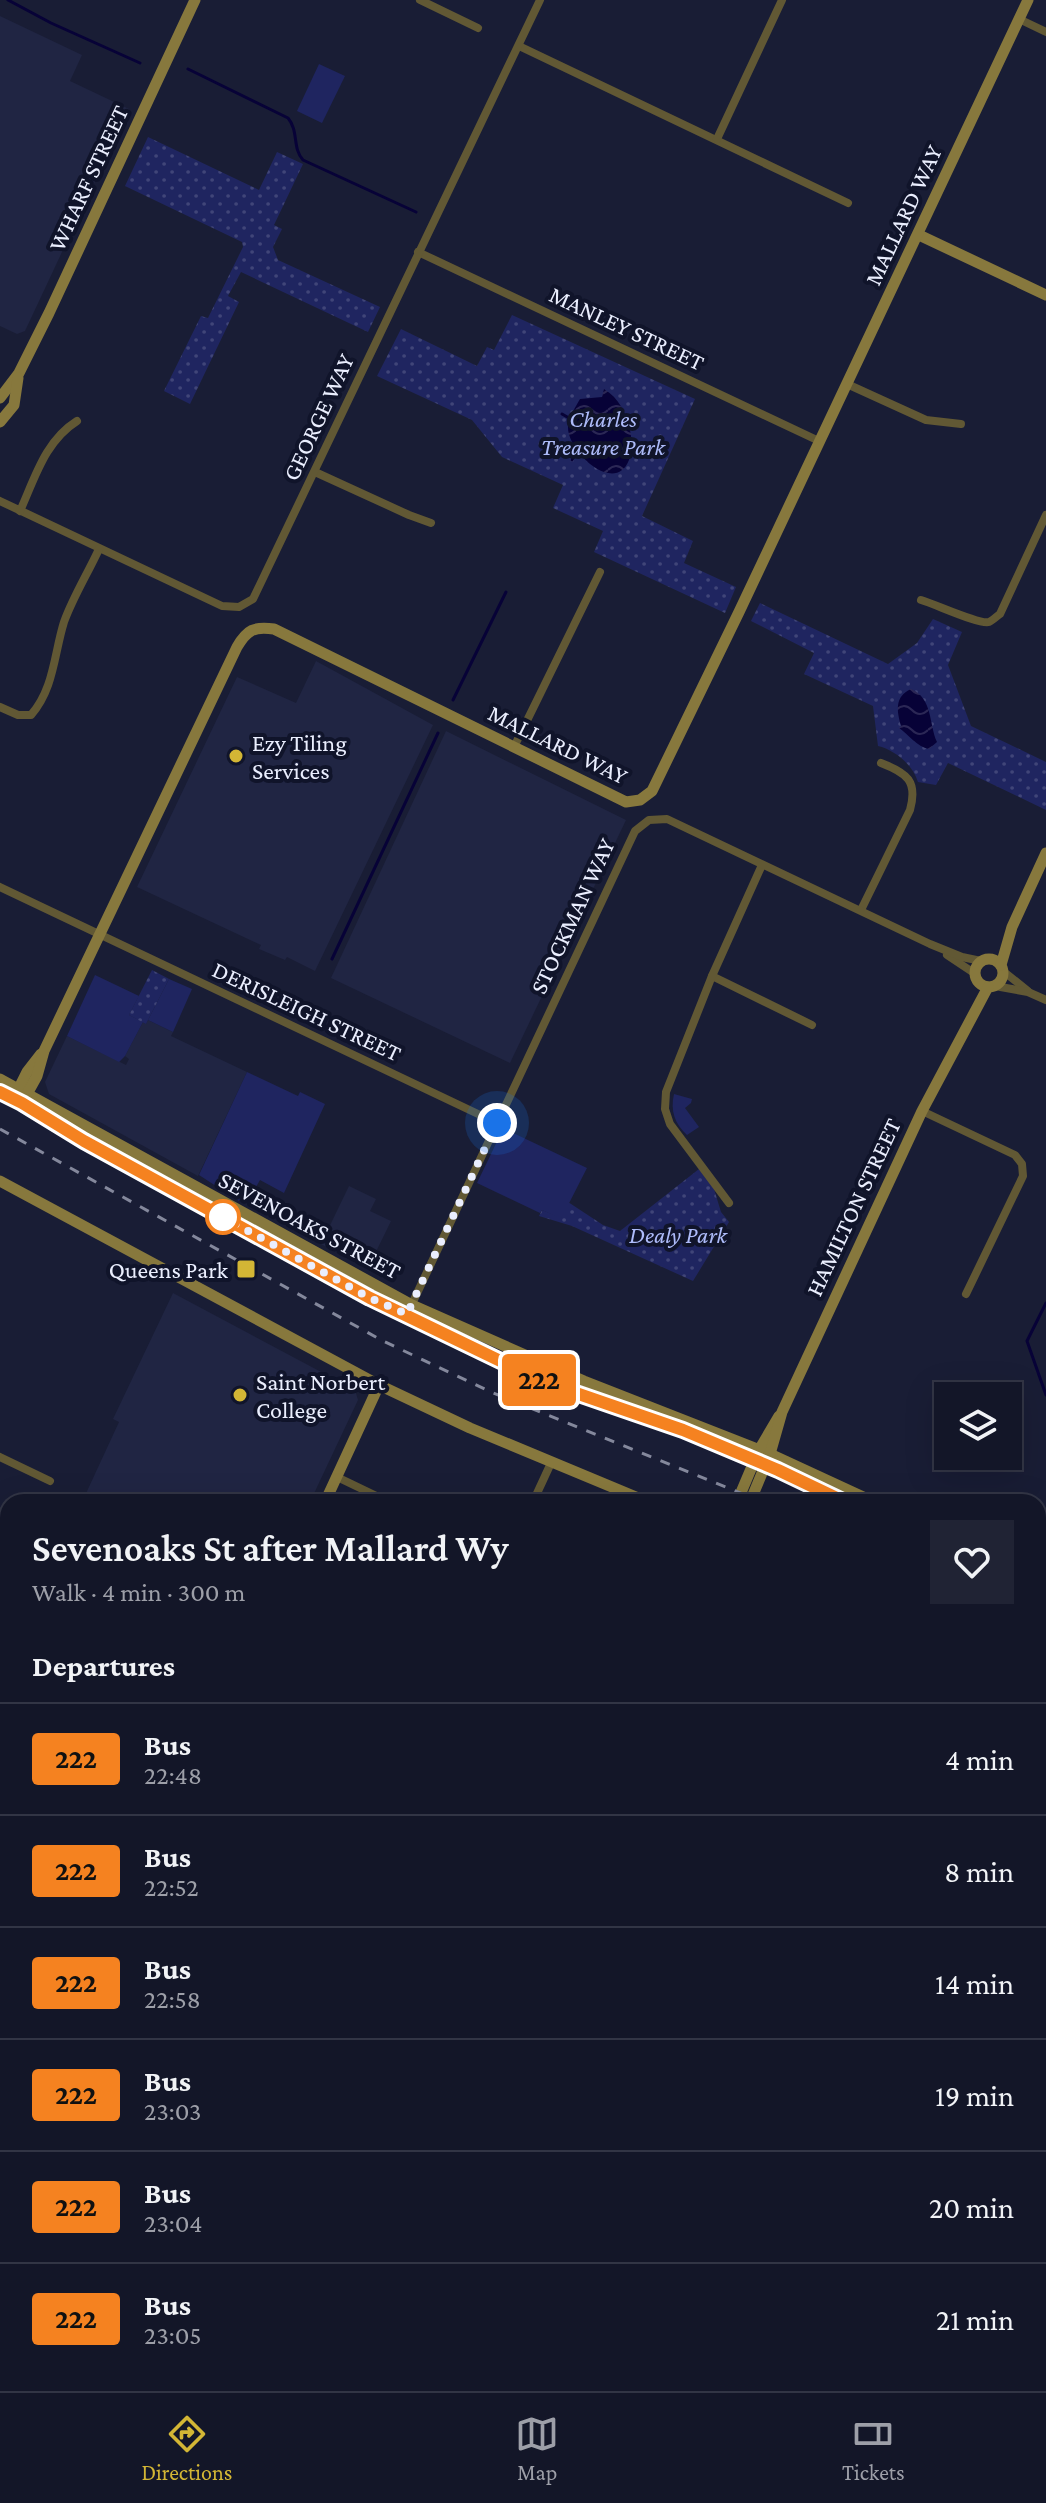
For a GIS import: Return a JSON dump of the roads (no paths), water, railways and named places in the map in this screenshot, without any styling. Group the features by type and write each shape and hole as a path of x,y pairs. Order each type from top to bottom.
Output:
{"street":[{"name":"WHARF STREET","path":"0,398 19,373 195,0"},
{"path":"420,0 478,28"},
{"name":"GEORGE WAY","path":"0,501 222,606 244,605 256,594 540,0"},
{"path":"717,139 782,0"},
{"name":"MALLARD WAY","path":"21,1096 27,1072 44,1051 237,647 251,629 274,629 626,802 640,800 652,791 919,235 1028,0"},
{"path":"1019,19 1046,32"},
{"path":"519,46 848,203"},
{"path":"919,235 1046,295"},
{"name":"MANLEY STREET","path":"418,252 819,441"},
{"name":"WHARF STREET","path":"0,422 14,405 19,373"},
{"path":"847,384 926,420 961,424"},
{"path":"20,511 49,447 62,431 77,421"},
{"path":"315,472 431,523"},
{"path":"921,600 941,605 979,623 991,622 1000,614 1046,515"},
{"path":"0,707 18,715 31,715 41,704 53,673 65,619 99,549"},
{"path":"514,747 600,572"},
{"path":"861,910 910,810 913,797 912,785 906,776 881,763"},
{"name":"STOCKMAN WAY","path":"409,1310 635,831 649,820 667,819 930,944 962,957 984,960"},
{"path":"992,986 1002,980 1012,927 1046,853"},
{"path":"729,1203 670,1124 665,1109 666,1092 712,976 762,865"},
{"name":"DERISLEIGH STREET","path":"0,887 497,1123"},
{"path":"1012,927 984,960 975,976 992,986 1028,992 1046,1000"},
{"name":"STOCKMAN WAY","path":"930,944 975,976"},
{"path":"984,960 995,960 1028,992"},
{"path":"712,976 812,1025"},
{"name":"HAMILTON STREET","path":"968,1022 975,976"},
{"name":"HAMILTON STREET","path":"741,1494 762,1457 922,1111 968,1022 992,986"},
{"name":"SEVENOAKS STREET","path":"0,1079 84,1141 370,1298 409,1310 854,1494"},
{"name":"SEVENOAKS STREET","path":"0,1092 21,1096"},
{"path":"922,1111 1015,1155 1022,1164 1023,1176 966,1294"},
{"path":"0,1181 379,1385 551,1463 628,1494"},
{"name":"SEVENOAKS STREET","path":"409,1310 544,1382 762,1457 830,1494"},
{"path":"329,1494 379,1385"},
{"path":"0,1457 50,1481"},
{"name":"HAMILTON STREET","path":"752,1494 762,1457"},
{"path":"537,1494 551,1463"},
{"path":"337,1477 372,1494"}],"water":[{"path":"604,389 621,406 631,438 629,460 622,470 613,473 603,472 583,457 570,437 568,427 580,399 602,397"},
{"path":"911,689 927,705 937,742 929,749 899,728 899,700"}],"waterway":[{"path":"8,0 140,63"},
{"path":"188,69 288,118 303,160 416,212"},
{"path":"562,414 569,418"},
{"path":"572,460 577,449"},
{"path":"453,700 506,592"},
{"path":"332,959 438,733"},
{"path":"1046,1303 1027,1341 1046,1395"}],"railway":[{"path":"0,1129 383,1341 491,1392 743,1494"}],"place":[{"name":"Ezy Tiling Services","path":"236,756"},
{"name":"Queens Park","path":"246,1269"},
{"name":"Saint Norbert College","path":"240,1395"}],"park label":[{"name":"Charles Treasure Park","path":"603,432"},
{"name":"Dealy Park","path":"678,1234"}]}
